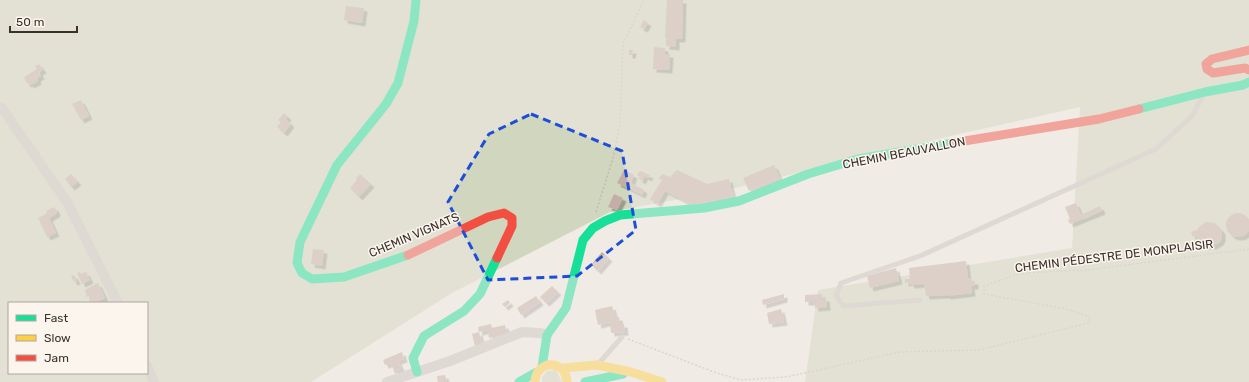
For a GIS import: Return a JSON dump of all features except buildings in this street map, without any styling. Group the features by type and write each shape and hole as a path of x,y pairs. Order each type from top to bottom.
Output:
{"street":[{"name":"CHEMIN VIGNATS","path":"416,0 414,21 398,83 386,104 337,165 300,242 297,263 302,273 312,279 344,277 405,256 488,218 504,213 512,218 512,226 480,294 464,311 424,336 413,358 414,366 417,372"},
{"path":"1249,50 1212,60 1206,64 1207,69 1212,73 1245,68 1249,70"},
{"name":"CHEMIN BEAUVALLON","path":"535,382 546,338 566,308 583,240 594,228 605,221 620,215 704,208 739,201 808,174 858,159 1099,119 1205,92 1243,85 1249,82"},
{"path":"2,108 67,202 117,302"},
{"path":"387,382 450,360 522,332 540,333 546,338 549,353 568,378 567,382"},
{"path":"519,382 549,364 591,375 635,376 662,382"},
{"path":"148,368 154,382"},
{"path":"591,375 635,376"}],"lane":[{"path":"920,300 843,306 836,295 841,283 920,256 1156,149 1192,116 1205,92"},
{"path":"591,375 622,337"}],"path":[{"path":"594,228 593,220 614,158 620,124 623,44 644,0"},
{"name":"CHEMIN PÉDESTRE DE MONPLAISIR","path":"622,337 714,372 740,380 786,377 900,352 979,350 1089,323 1090,318 1067,309 984,294 984,286 1022,273 1088,270 1249,249"}],"highlighted area":[{"path":"531,114 622,151 636,230 577,276 488,280 448,202 489,134"}],"green space":[{"path":"0,0 1249,0 1249,382 805,382 818,290 1072,248 1080,107 955,135 723,191 610,212 452,293 311,382 0,382"},
{"path":"556,370 562,382 542,382 542,377 547,371"}],"traffic: fast":[{"path":"408,255 344,277 312,279 302,273 297,263 300,242 337,165 386,104 398,83 414,21 416,0"},
{"path":"1139,109 1205,92 1243,85 1249,82"},
{"path":"542,367 547,335 566,308 583,240 593,228 605,221 620,215 704,208 739,201 808,174 858,159 952,143"},
{"path":"417,372 413,358 424,336 464,311 480,294 497,258"},
{"path":"519,382 537,372"},
{"path":"585,382 623,374"}],"traffic: slow":[{"path":"535,382 540,369 551,365 562,369 567,382"},
{"path":"563,368 597,365 631,372 662,382"}],"traffic: jam":[{"path":"1249,50 1212,59 1206,64 1207,69 1213,73 1245,68 1249,70"},
{"path":"952,143 1099,119 1139,109"},
{"path":"408,255 488,217 504,213 512,218 512,226 497,258"}]}
